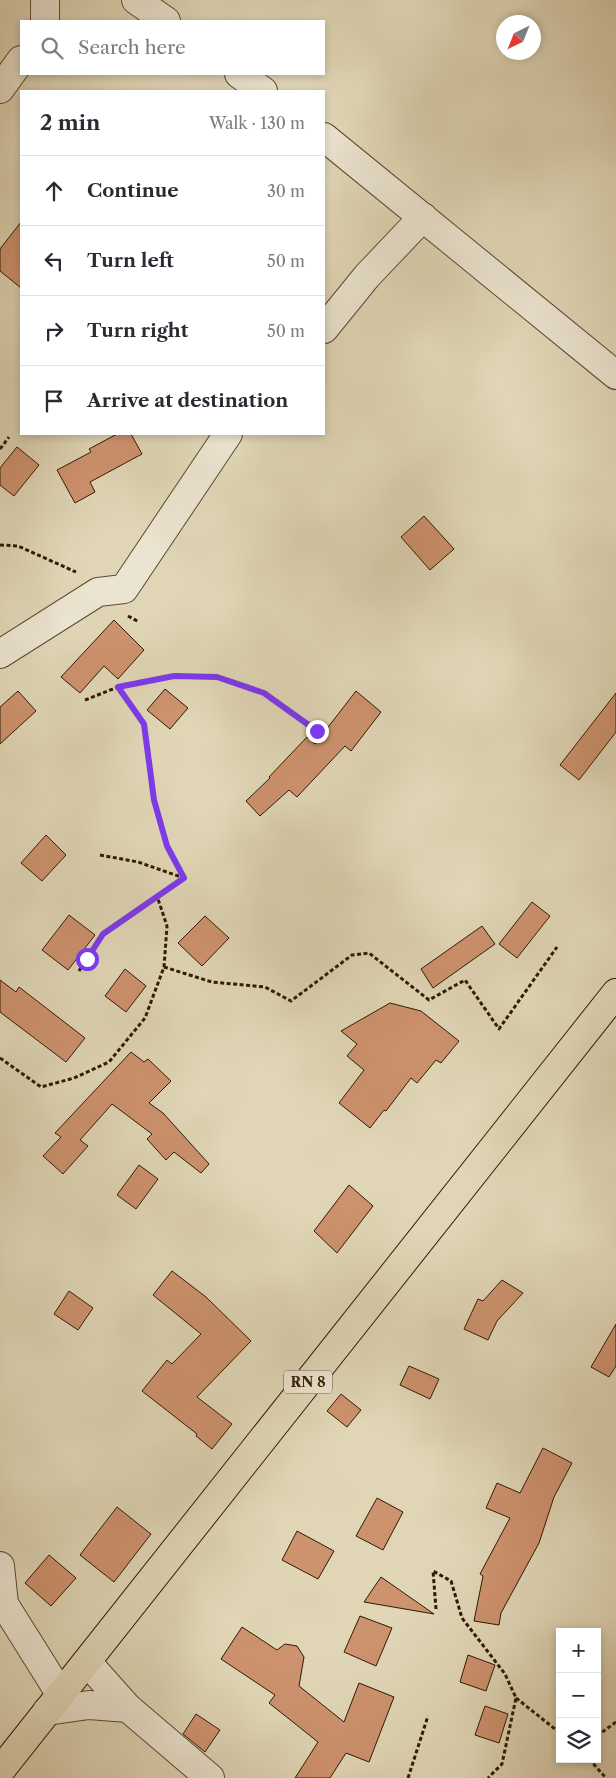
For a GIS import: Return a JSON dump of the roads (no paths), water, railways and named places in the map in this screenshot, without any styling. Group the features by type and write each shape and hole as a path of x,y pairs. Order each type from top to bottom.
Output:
{"main road":[{"name":"RN 8","path":"0,1771 616,993"}],"street":[{"path":"45,0 45,20"},
{"path":"136,0 165,20"},
{"path":"0,89 20,61"},
{"path":"239,75 262,90"},
{"path":"325,138 616,375"},
{"path":"325,328 367,276 422,217"},
{"path":"0,654 98,592 124,589 227,435"},
{"path":"0,1566 4,1604 54,1703 128,1708"},
{"path":"87,1662 128,1708 210,1778"}]}
